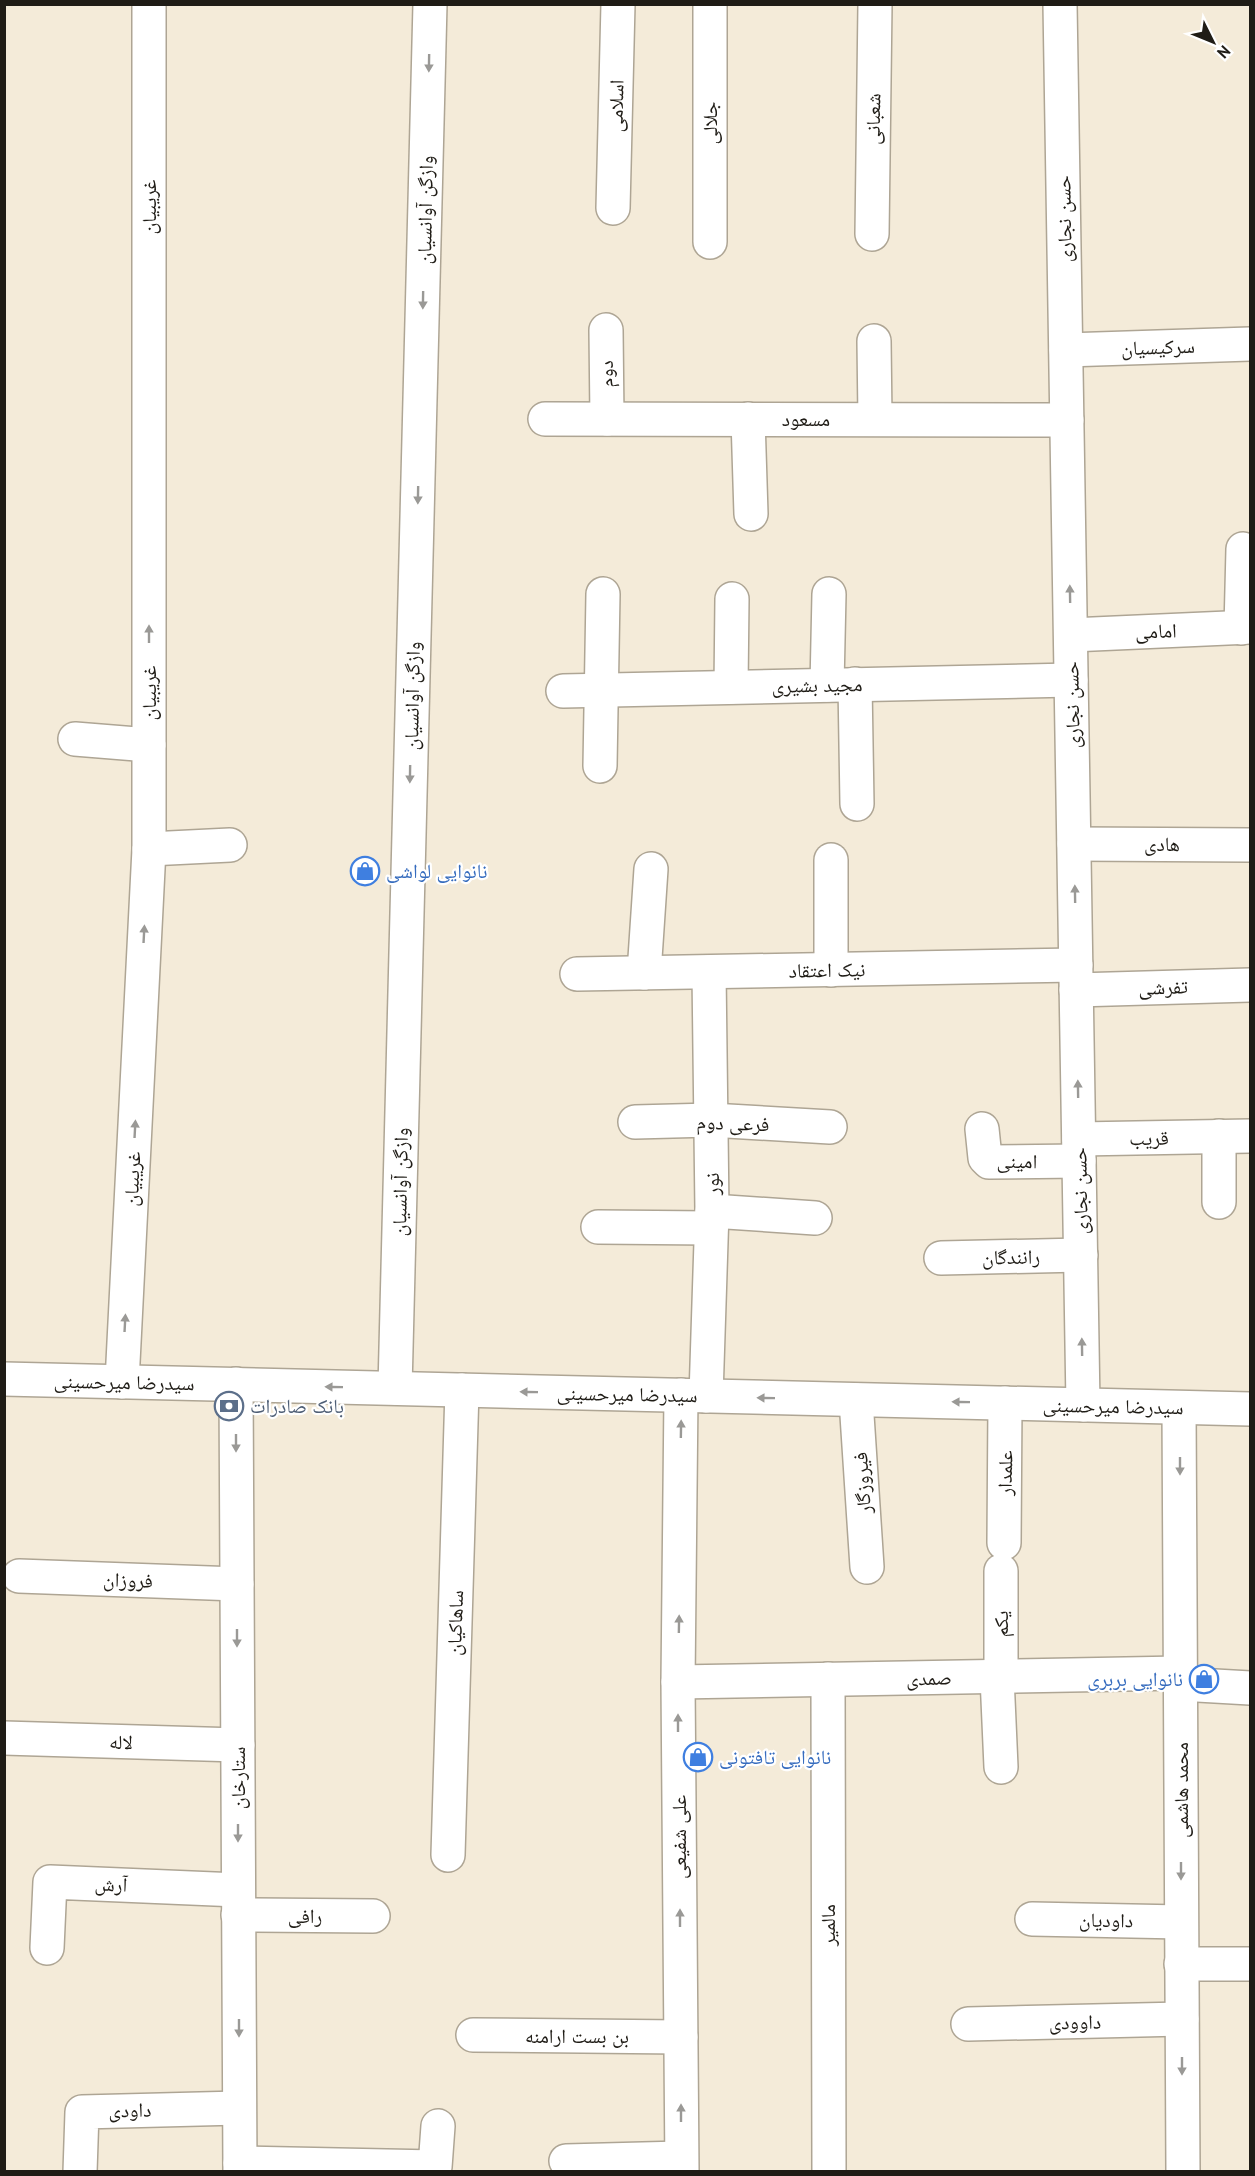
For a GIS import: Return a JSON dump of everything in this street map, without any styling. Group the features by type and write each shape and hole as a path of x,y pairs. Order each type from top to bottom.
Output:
{"street":[{"name":"غریبیان","path":"122,1382 148,849 149,4"},
{"name":"وازگن آوانسیان","path":"395,1388 430,4"},
{"name":"اسلامی","path":"613,208 618,4"},
{"name":"جلالی","path":"710,4 710,242"},
{"name":"شعبانی","path":"872,234 875,4"},
{"name":"حسن نجاری","path":"1060,4 1083,1405"},
{"name":"دوم","path":"606,330 607,419"},
{"path":"874,342 875,419"},
{"name":"سرکیسیان","path":"1066,350 1251,344"},
{"name":"مسعود","path":"545,418 1067,420"},
{"path":"748,419 751,514"},
{"name":"امامی","path":"1071,635 1246,628 1243,549"},
{"path":"600,766 603,594"},
{"path":"829,594 857,804"},
{"path":"732,599 732,687"},
{"name":"مجید بشیری","path":"563,691 1071,680"},
{"path":"75,738 149,745"},
{"name":"هادی","path":"1074,844 1251,845"},
{"path":"148,849 230,846"},
{"path":"831,860 831,969"},
{"path":"645,973 651,869"},
{"name":"نیک اعتقاد","path":"577,974 831,969 1076,977"},
{"name":"نور","path":"694,1396 712,1219 709,972"},
{"name":"تفرشی","path":"1076,977 1251,985"},
{"name":"فرعی دوم","path":"635,1122 711,1120 830,1127"},
{"name":"امینی","path":"982,1129 985,1158 989,1162 1079,1150"},
{"name":"قریب","path":"1079,1150 1235,1136 1219,1202"},
{"path":"598,1227 712,1219 815,1218"},
{"name":"رانندگان","path":"941,1258 1081,1256"},
{"name":"سیدرضا میرحسینی","path":"4,1379 1251,1409"},
{"name":"ستارخان","path":"236,1384 240,2167"},
{"name":"ساهاکیان","path":"448,1856 462,1390"},
{"name":"علی شفیعی","path":"682,2165 678,1682 694,1396"},
{"name":"فیروزگار","path":"856,1400 867,1567"},
{"name":"علمدار","path":"1002,1557 1005,1403"},
{"name":"محمد هاشمی","path":"1179,1408 1183,2172"},
{"name":"یکم","path":"1001,1767 999,1677 1002,1557"},
{"name":"فروزان","path":"19,1576 237,1584"},
{"name":"صمدی","path":"678,1682 999,1677 1180,1678 1251,1688"},
{"name":"مالمیر","path":"828,1680 829,2172"},
{"name":"لاله","path":"4,1738 238,1745"},
{"name":"آرش","path":"47,1948 50,1882 238,1903"},
{"name":"رافی","path":"238,1903 373,1916"},
{"name":"داودیان","path":"1032,1919 1181,1922"},
{"path":"1181,1964 1251,1964"},
{"name":"داوودی","path":"968,2024 1182,2019"},
{"name":"بن بست ارامنه","path":"472,2035 681,2037"},
{"name":"داودی","path":"80,2172 82,2112 239,2108"},
{"path":"240,2167 435,2167 438,2126"},
{"path":"566,2161 682,2165"}],"place":[{"name":"نانوایی لواشی","path":"365,871"},
{"name":"بانک صادرات","path":"229,1406"},
{"name":"نانوایی بربری","path":"1204,1679"},
{"name":"نانوایی تافتونی","path":"698,1757"}]}
